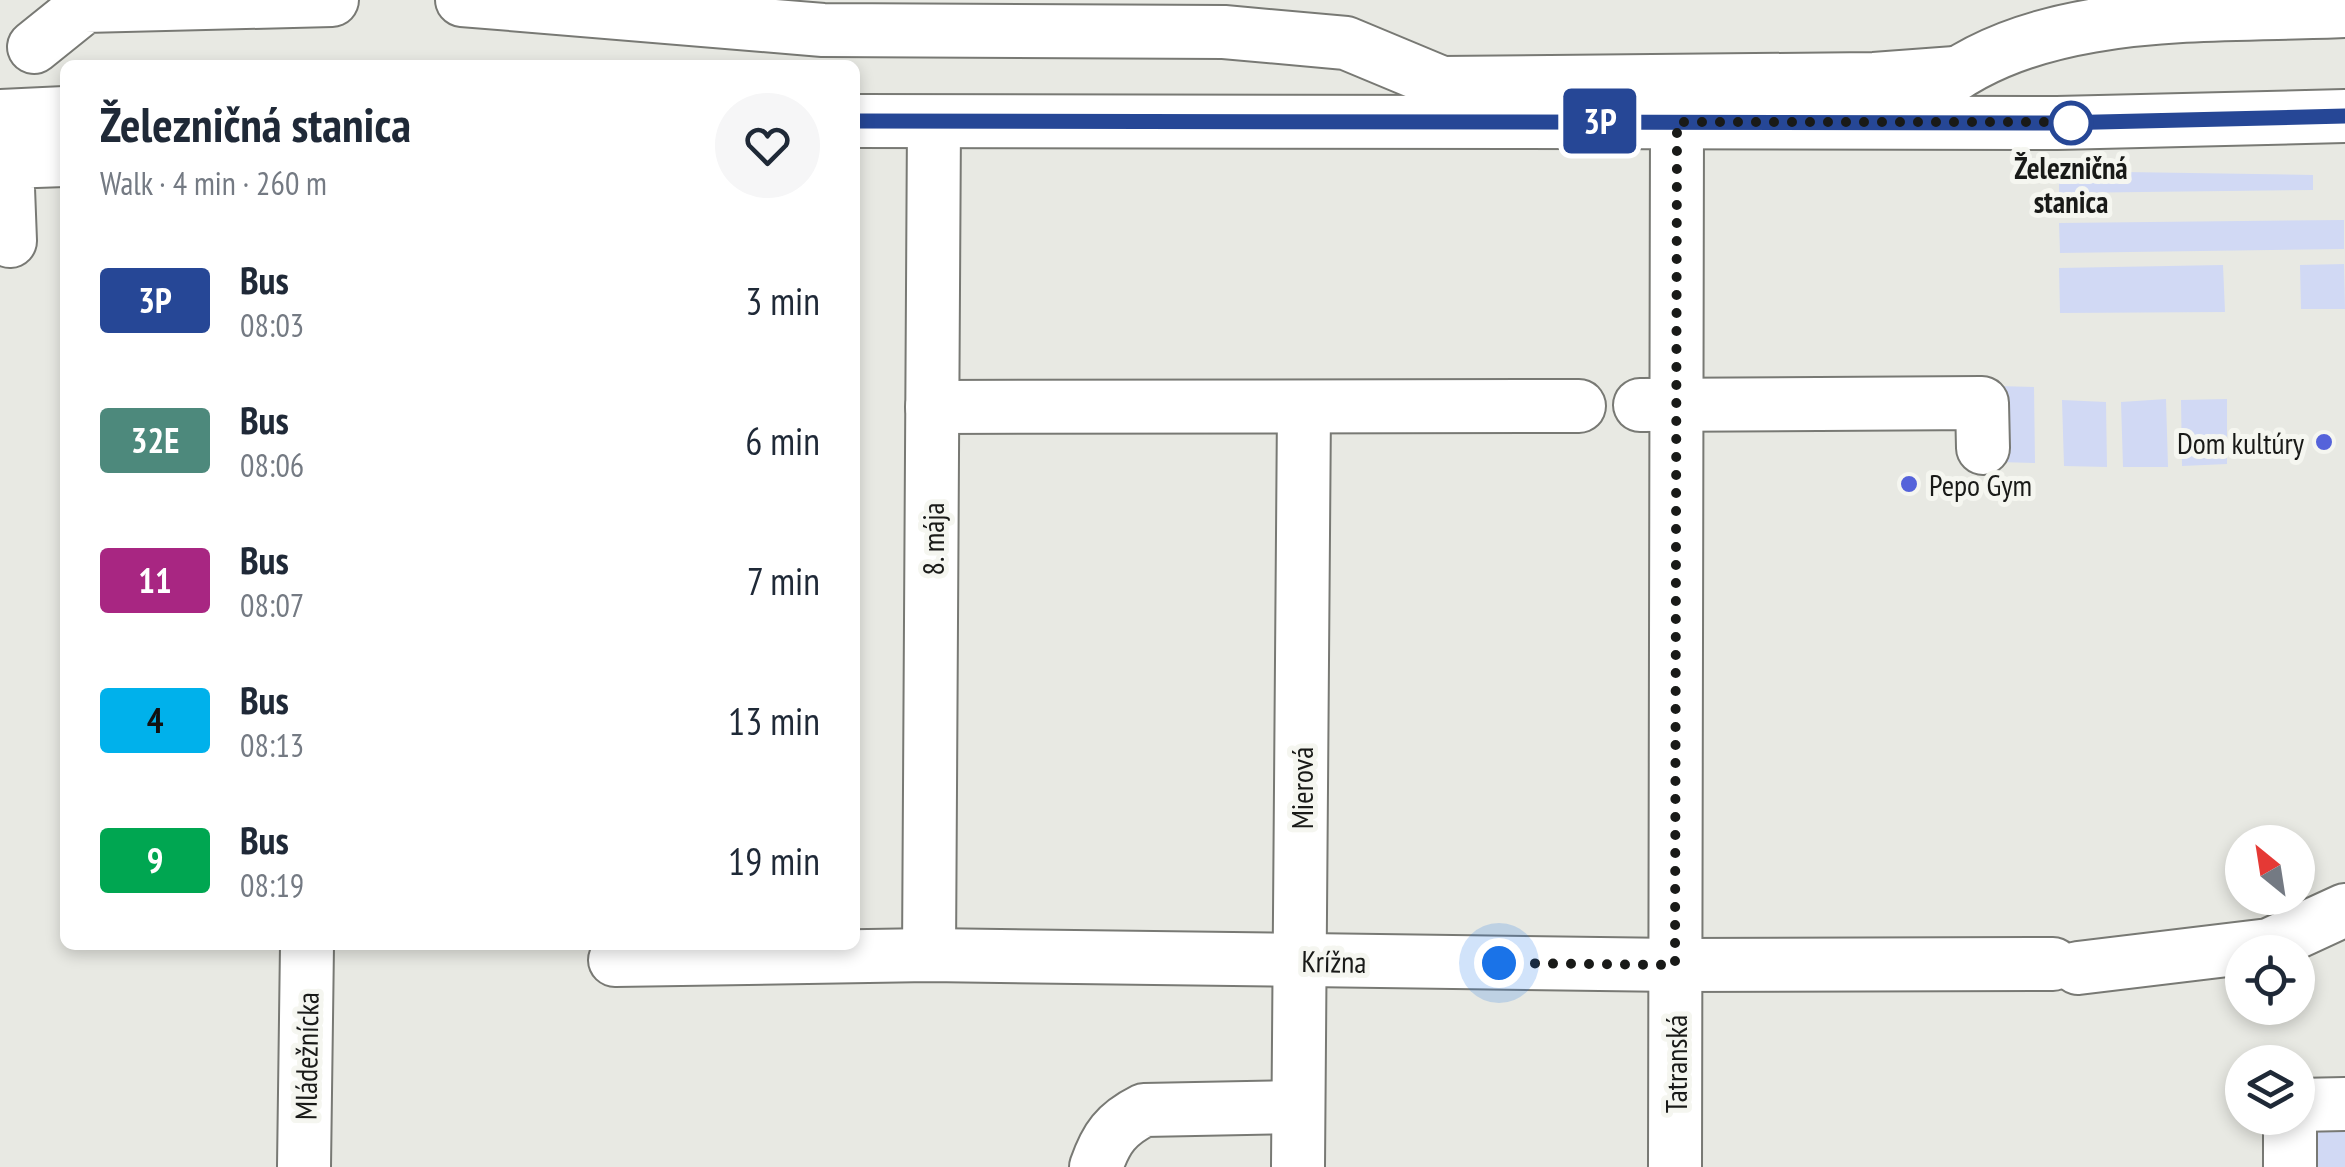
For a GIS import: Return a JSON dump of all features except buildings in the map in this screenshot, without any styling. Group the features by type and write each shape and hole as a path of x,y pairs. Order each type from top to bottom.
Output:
{"street":[{"path":"33,50 86,6 332,0"},
{"path":"462,0 823,30 1224,32 1346,43 1437,102 1677,122 1887,100 2032,43 2101,24 2345,11"},
{"path":"860,121 934,122 1437,102 1887,100 2345,116"},
{"path":"0,116 60,113"},
{"name":"8. mája","path":"929,956 934,122"},
{"name":"Tatranská","path":"1675,1167 1676,822 1658,405 1677,122"},
{"path":"10,241 8,162 60,160"},
{"path":"1658,405 1982,403 1983,448"},
{"path":"932,407 1580,406"},
{"name":"Mierová","path":"1298,1167 1304,408"},
{"name":"Krížna","path":"615,960 929,956 2066,966 2270,945 2345,910"},
{"name":"Mládežnícka","path":"304,1167 308,950"},
{"path":"2315,1105 2345,1104"},
{"path":"1096,1167 1106,1138 1124,1120 1144,1110 1298,1107"},
{"path":"2290,1135 2290,1167"}],"shaded area":[{"path":"2059,171 2313,175 2313,190 2059,193"},
{"path":"2344,220 2344,249 2060,253 2059,223"},
{"path":"2344,264 2345,309 2301,309 2300,265"},
{"path":"2223,265 2225,312 2060,313 2059,268"},
{"path":"1998,386 2034,387 2035,463 1999,462"},
{"path":"2166,399 2168,467 2123,467 2121,402"},
{"path":"2227,399 2227,464 2182,466 2181,400"},
{"path":"2062,400 2106,402 2107,467 2064,466"},
{"path":"2315,1112 2345,1112 2345,1167 2304,1167 2304,1135 2315,1135"}],"bus line":[{"name":"3P","path":"860,121 2057,123 2345,116"}],"place":[{"name":"Železničná stanica","path":"2071,123"},
{"name":"Dom kultúry","path":"2324,442"},
{"name":"Pepo Gym","path":"1909,484"}],"route":[{"path":"1499,963 1675,965 1677,122 2083,122 2071,123"}]}
